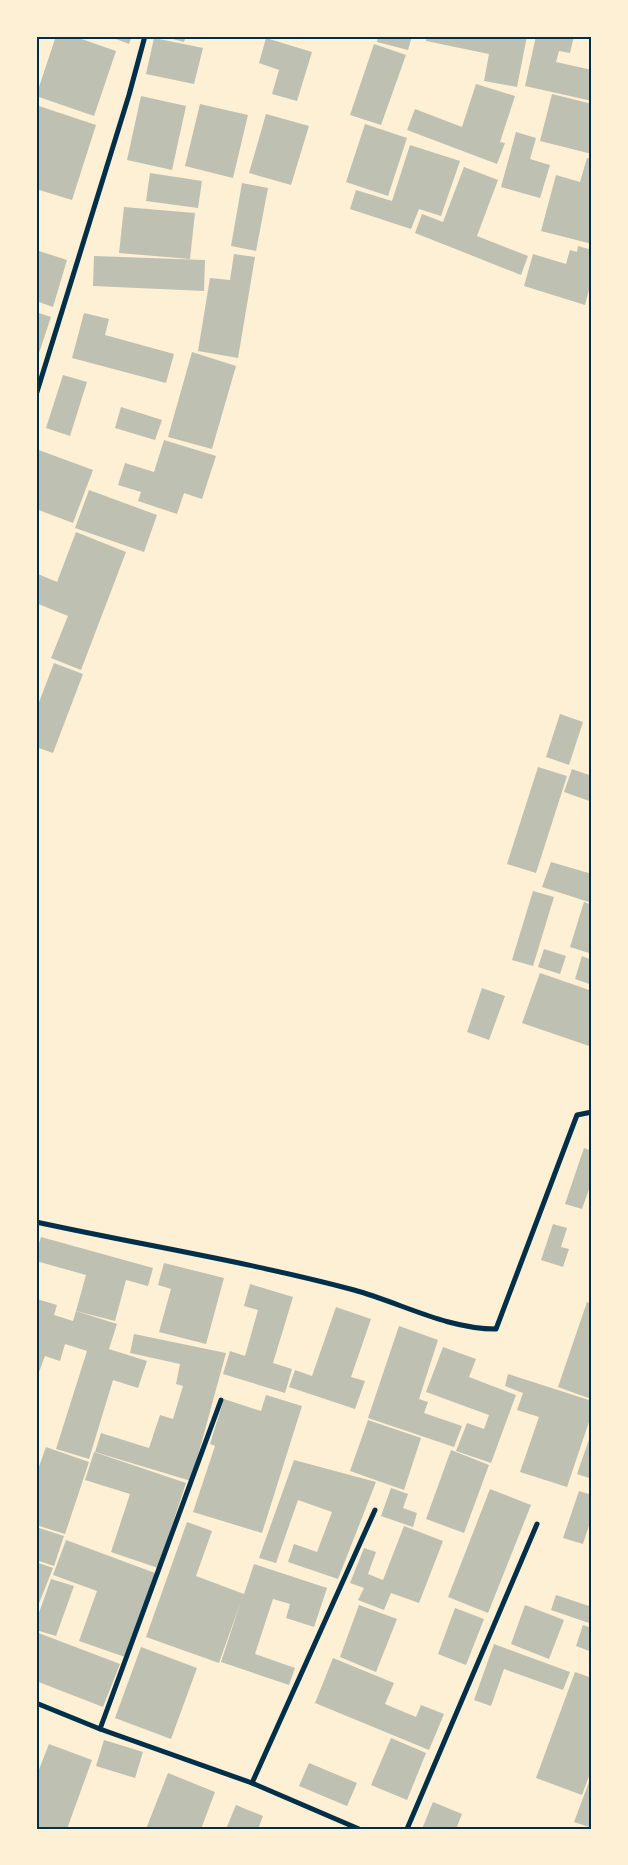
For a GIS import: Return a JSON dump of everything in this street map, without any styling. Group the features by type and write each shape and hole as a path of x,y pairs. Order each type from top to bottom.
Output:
{"street":[{"path":"36,395 129,95 145,36"},
{"path":"36,1222 171,1248 355,1290 452,1322 483,1329 496,1329 576,1115 592,1112"},
{"path":"100,1729 221,1400"},
{"path":"252,1783 375,1510"},
{"path":"408,1829 537,1524"},
{"path":"36,1703 100,1729 252,1783 359,1829"}],"building":[{"path":"56,36 73,36 116,51 94,116 36,96"},
{"path":"108,36 132,36 129,44"},
{"path":"162,36 186,36 184,42"},
{"path":"378,36 412,36 408,50 377,42"},
{"path":"427,36 527,36 517,87 484,81 489,54 426,41"},
{"path":"536,36 574,36 570,53 559,51 556,62 592,70 592,101 525,86"},
{"path":"154,38 203,48 194,84 146,74"},
{"path":"266,38 312,52 297,101 272,94 279,70 259,63"},
{"path":"374,44 406,55 381,125 350,115"},
{"path":"476,84 515,96 500,142 505,143 497,164 407,130 415,109 462,127"},
{"path":"552,94 592,104 592,154 540,141"},
{"path":"141,96 186,106 172,170 127,160"},
{"path":"200,104 248,115 233,178 185,166"},
{"path":"39,106 96,125 72,200 36,189 36,113"},
{"path":"266,114 309,126 291,185 249,173"},
{"path":"365,124 407,138 388,196 346,182"},
{"path":"516,132 536,138 530,159 550,165 540,198 501,187"},
{"path":"410,145 460,161 441,216 419,209 411,229 350,209 356,190 392,201"},
{"path":"587,158 592,159 592,244 541,231 556,175 580,182"},
{"path":"464,167 498,180 477,236 528,256 521,275 415,233 422,214 443,222"},
{"path":"150,173 202,181 198,208 146,201"},
{"path":"242,183 268,188 256,251 231,246"},
{"path":"124,207 195,213 190,259 119,253"},
{"path":"578,246 592,250 592,278 585,305 524,286 533,254 566,264 570,250 577,252"},
{"path":"36,250 67,260 53,307 36,301"},
{"path":"234,254 255,257 238,358 198,351 210,278 230,280"},
{"path":"94,256 205,260 204,291 93,286"},
{"path":"36,312 51,317 37,359 36,359"},
{"path":"84,313 109,319 105,335 174,354 166,383 72,358"},
{"path":"192,352 236,366 212,449 168,437"},
{"path":"63,375 87,382 70,436 46,428"},
{"path":"121,407 162,420 155,440 115,428"},
{"path":"164,440 216,456 202,499 184,493 177,514 138,501 141,492 118,485 125,463 154,472"},
{"path":"36,449 93,470 73,523 36,509"},
{"path":"89,490 157,515 144,552 75,528"},
{"path":"76,532 126,552 81,670 51,658 68,616 36,603 38,574 57,582"},
{"path":"54,663 83,674 53,753 36,747 36,710"},
{"path":"560,714 583,722 569,765 546,757"},
{"path":"538,767 567,776 536,873 507,864"},
{"path":"572,769 592,776 592,802 564,792"},
{"path":"551,862 592,874 592,903 542,887"},
{"path":"533,891 554,897 533,966 512,960"},
{"path":"584,902 592,905 592,954 570,947"},
{"path":"544,949 566,956 560,974 538,967"},
{"path":"582,956 592,960 592,985 575,979"},
{"path":"540,973 592,991 592,1047 522,1023"},
{"path":"482,988 505,996 489,1040 467,1032"},
{"path":"584,1148 592,1151 592,1181 582,1209 565,1204"},
{"path":"553,1224 567,1228 561,1247 569,1249 563,1267 541,1260"},
{"path":"41,1237 153,1268 148,1286 126,1280 115,1321 76,1311 86,1275 36,1261 36,1253"},
{"path":"164,1263 224,1278 206,1344 159,1332 171,1289 158,1285"},
{"path":"250,1284 293,1297 273,1363 292,1369 285,1393 223,1374 230,1351 245,1356 258,1310 244,1306"},
{"path":"37,1299 57,1305 54,1315 73,1321 76,1311 117,1324 109,1349 147,1361 138,1388 113,1380 89,1459 56,1449 87,1351 65,1344 60,1361 45,1356 36,1380"},
{"path":"587,1302 592,1304 591,1399 558,1387"},
{"path":"336,1307 371,1319 351,1377 365,1381 355,1409 289,1387 295,1370 312,1376"},
{"path":"399,1326 438,1340 419,1399 428,1402 424,1413 462,1426 454,1447 368,1418"},
{"path":"134,1334 226,1353 191,1481 95,1452 101,1433 149,1448 160,1415 173,1419 183,1386 176,1384 180,1364 130,1353"},
{"path":"443,1347 476,1359 469,1377 516,1395 491,1463 456,1451 467,1423 484,1429 489,1415 426,1392"},
{"path":"508,1374 592,1401 592,1413 567,1487 520,1472 539,1417 517,1410 523,1393 505,1386"},
{"path":"266,1395 302,1406 262,1533 193,1512 215,1446 210,1444 224,1399 261,1411"},
{"path":"368,1420 421,1438 404,1490 350,1471"},
{"path":"592,1431 592,1479 577,1474"},
{"path":"46,1447 89,1462 65,1534 36,1525 36,1475"},
{"path":"451,1450 489,1465 464,1533 426,1519"},
{"path":"94,1452 186,1483 158,1568 111,1552 130,1494 85,1480"},
{"path":"294,1460 376,1482 338,1579 288,1562 294,1544 317,1552 332,1512 298,1500 276,1563 259,1558"},
{"path":"391,1488 408,1494 403,1508 417,1513 413,1527 381,1516"},
{"path":"490,1489 531,1505 488,1613 448,1597"},
{"path":"579,1491 592,1495 592,1516 583,1544 563,1538"},
{"path":"187,1522 212,1531 196,1576 244,1594 254,1564 327,1588 314,1627 286,1618 290,1604 273,1599 255,1654 295,1668 289,1685 221,1662 241,1601 219,1663 146,1637"},
{"path":"404,1526 443,1541 419,1603 391,1593 384,1610 358,1600 364,1588 350,1583 364,1548 376,1552 368,1574 383,1580"},
{"path":"36,1527 64,1536 54,1566 36,1560"},
{"path":"66,1540 155,1573 125,1657 79,1641 97,1591 53,1575"},
{"path":"36,1562 53,1568 36,1611"},
{"path":"51,1579 74,1586 56,1636 36,1630 36,1621"},
{"path":"556,1595 592,1607 592,1624 551,1610"},
{"path":"359,1605 397,1619 376,1672 340,1657"},
{"path":"525,1605 564,1620 549,1659 511,1644"},
{"path":"455,1608 484,1619 466,1665 438,1654"},
{"path":"583,1625 592,1628 592,1652 576,1646"},
{"path":"36,1632 120,1664 103,1707 36,1681"},
{"path":"494,1644 570,1672 563,1690 504,1669 491,1706 474,1700"},
{"path":"141,1647 197,1668 171,1739 115,1718"},
{"path":"333,1658 394,1683 385,1704 416,1717 421,1705 444,1714 429,1750 315,1703"},
{"path":"575,1672 592,1678 592,1768 582,1795 536,1778"},
{"path":"391,1738 426,1753 407,1800 371,1785"},
{"path":"104,1740 143,1752 135,1778 96,1766"},
{"path":"49,1744 92,1760 67,1829 36,1829 36,1777"},
{"path":"309,1763 357,1783 347,1806 299,1786"},
{"path":"168,1773 215,1792 201,1829 146,1829"},
{"path":"592,1774 592,1828 574,1822"},
{"path":"433,1802 462,1814 456,1829 422,1829"},
{"path":"236,1805 263,1816 258,1829 226,1829"}]}
